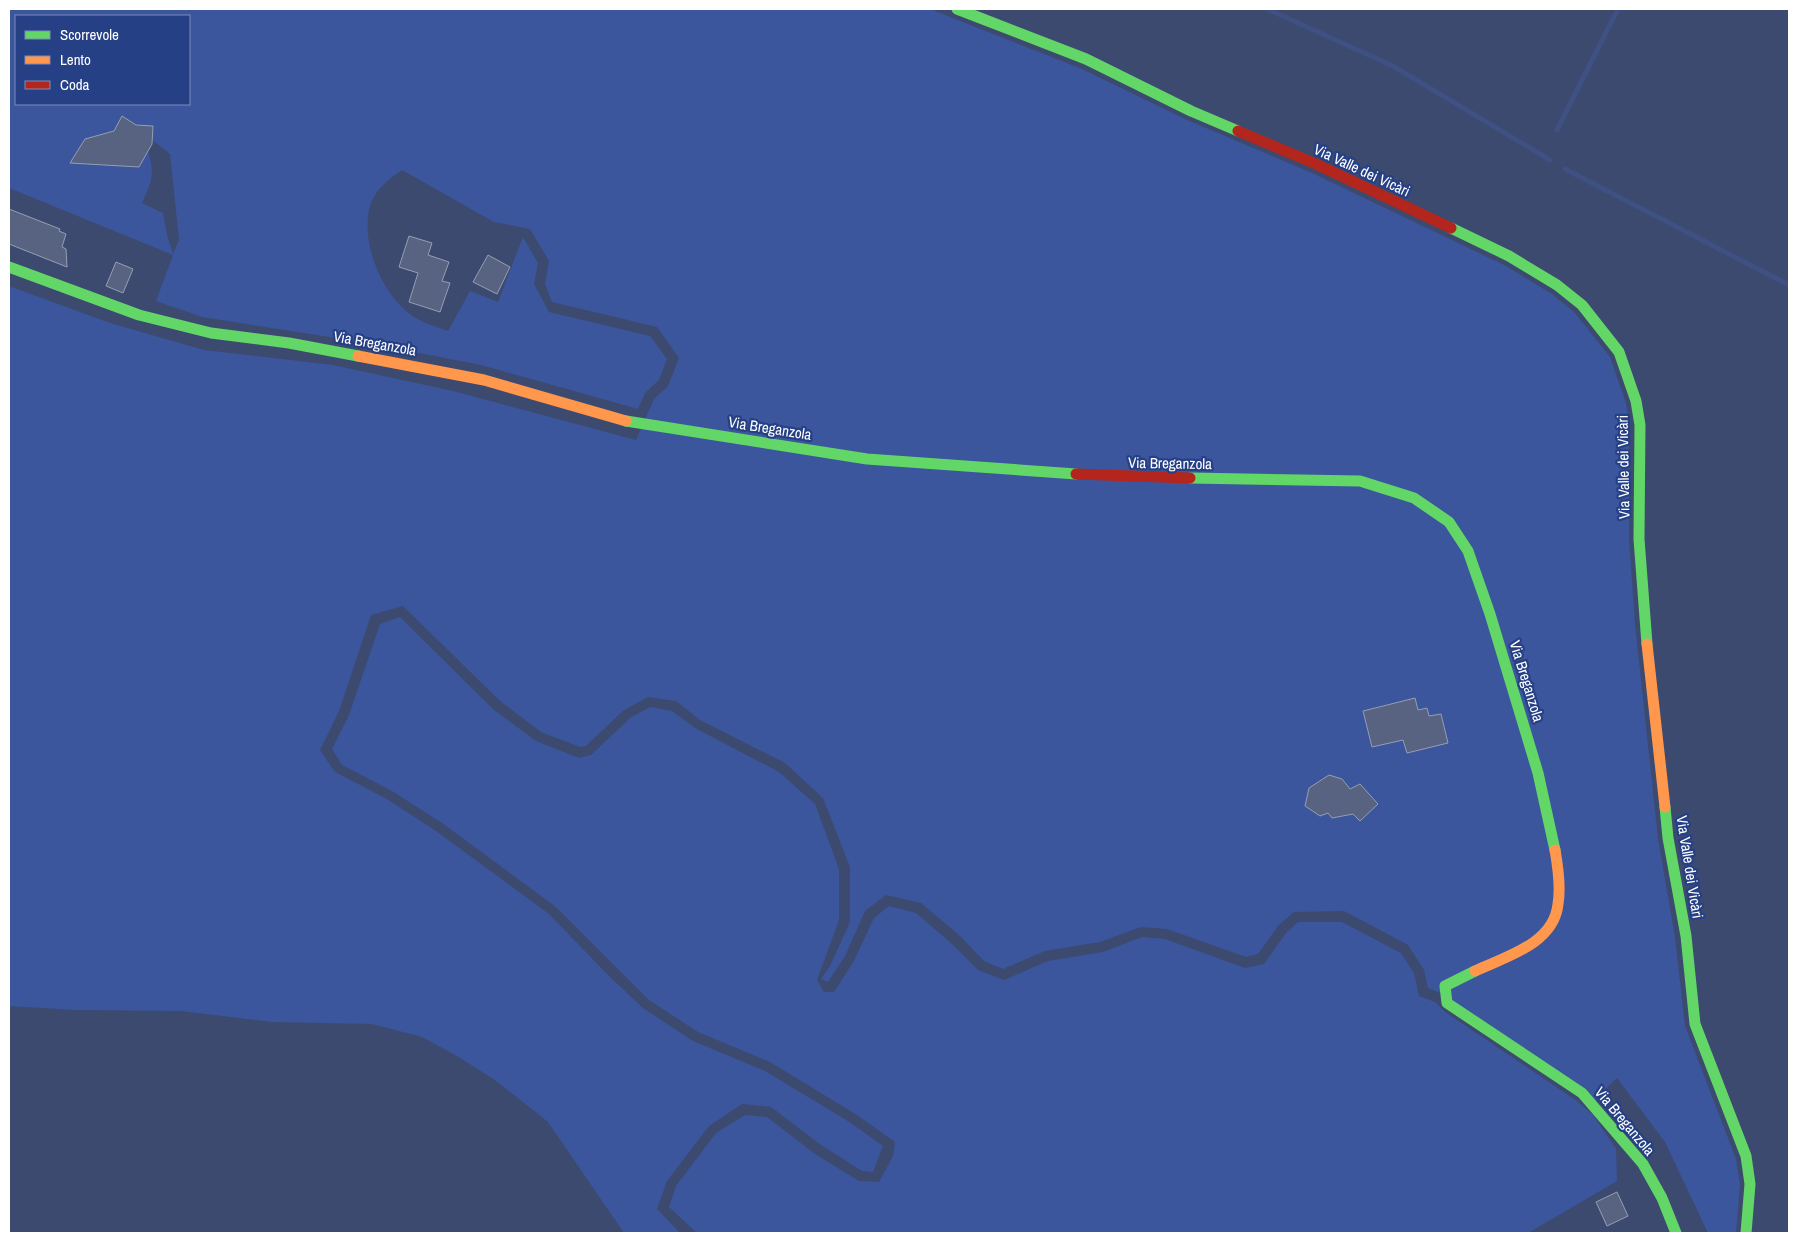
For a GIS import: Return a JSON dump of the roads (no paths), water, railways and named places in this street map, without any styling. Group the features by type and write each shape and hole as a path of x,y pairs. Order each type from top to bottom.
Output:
{"street":[{"name":"Via Valle dei Vicàri","path":"958,9 1086,59 1192,111 1316,164 1509,256 1557,285 1582,305 1619,352 1636,401 1640,425 1639,539 1642,586 1668,838 1686,936 1695,1024 1746,1156 1750,1184 1746,1233"},
{"name":"Via Breganzola","path":"9,266 139,315 211,333 289,343 484,380 621,420 867,460 1117,477 1360,481 1388,486 1439,514 1458,533 1473,566 1517,696 1552,825 1558,863 1558,907 1548,928 1532,945 1518,954 1475,970 1445,986 1444,989 1448,1003 1506,1045 1582,1093 1643,1164 1662,1198 1676,1233"}],"waterway":[{"path":"1267,9 1393,66 1550,160"},
{"path":"1557,130 1618,9"},
{"path":"1565,169 1789,285"}]}
